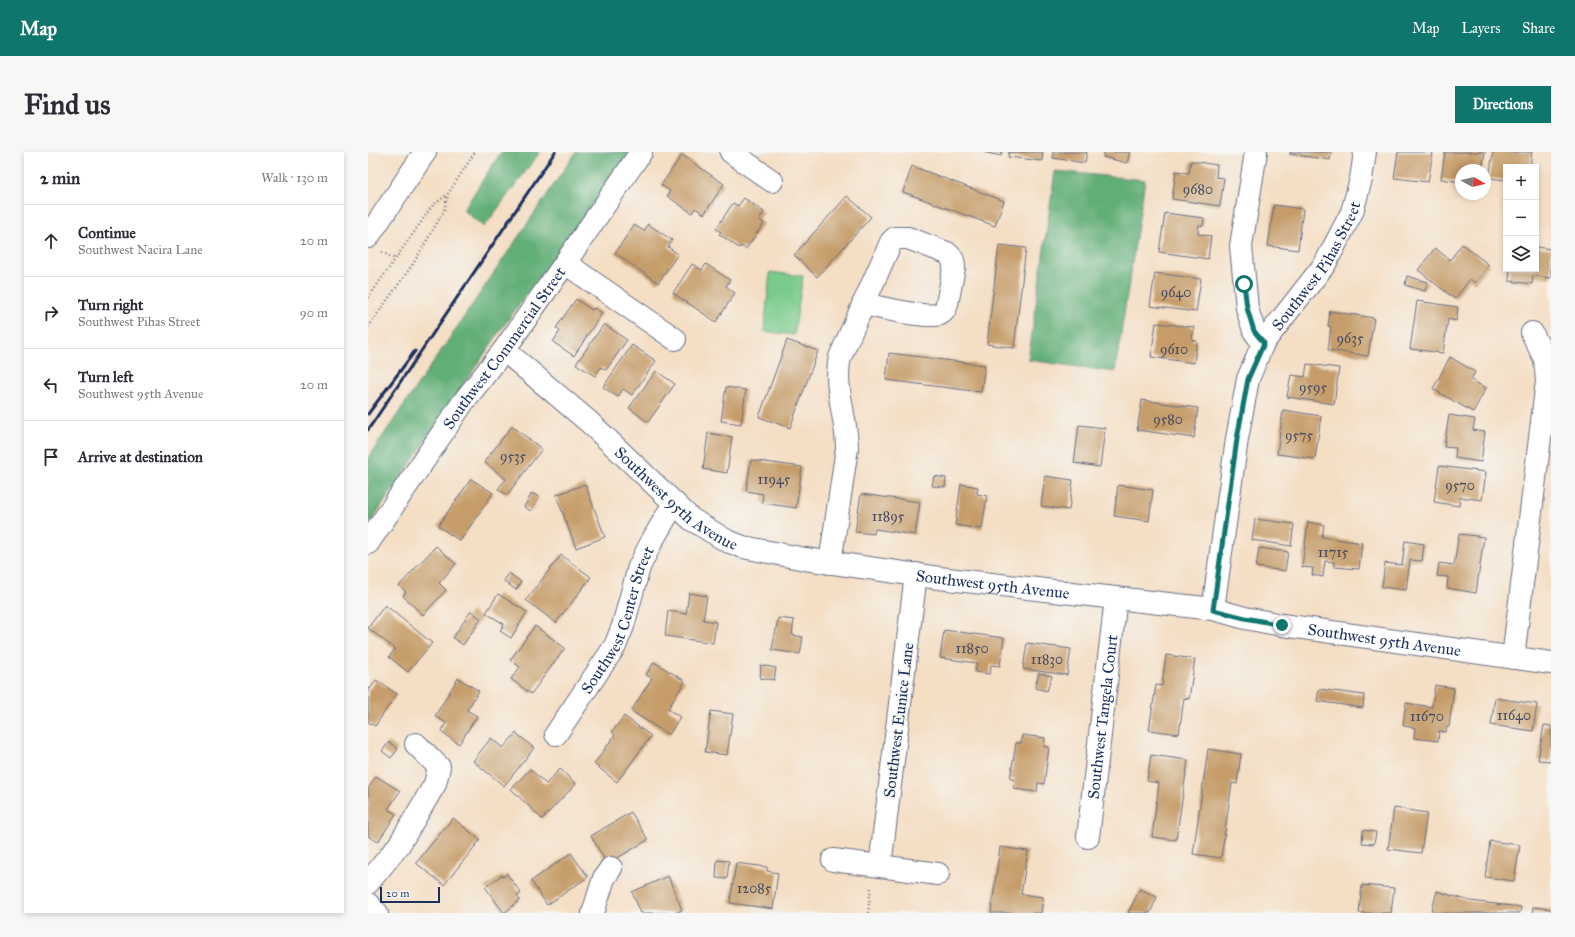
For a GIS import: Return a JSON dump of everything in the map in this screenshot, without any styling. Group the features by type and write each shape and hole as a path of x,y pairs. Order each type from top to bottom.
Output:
{"street":[{"path":"368,235 425,152"},
{"name":"Southwest Commercial Street","path":"368,543 464,401 504,350 641,152"},
{"path":"731,152 772,181"},
{"path":"1256,152 1241,246 1247,308 1254,331 1264,343"},
{"name":"Southwest Pihas Street","path":"1213,610 1237,439 1248,379 1264,343 1325,264 1352,212 1361,179 1365,152"},
{"path":"565,263 675,339"},
{"path":"830,562 847,448 839,386 838,365 863,304"},
{"path":"1513,658 1548,381 1544,359 1532,333"},
{"name":"Southwest 95th Avenue","path":"504,350 589,422 690,519 727,541 742,547 806,559 916,574 1213,610 1282,625 1551,663"},
{"name":"Southwest Center Street","path":"556,734 615,646 623,626 639,568 652,541 674,503"},
{"name":"Southwest Eunice Lane","path":"880,866 916,574"},
{"name":"Southwest Tangela Court","path":"1088,837 1116,598"},
{"path":"368,883 399,845 436,784 438,767 416,744"},
{"path":"833,860 938,874"},
{"path":"593,913 604,878 611,868"},
{"path":"368,904 377,913"}],"path":[{"path":"368,327 413,264 444,211 448,194 475,152"},
{"path":"368,298 433,205 448,194"},
{"path":"868,913 872,883 880,866"}],"green space":[{"path":"501,152 540,152 484,227 463,210"},
{"path":"576,152 630,152 500,331 368,526 368,458"},
{"path":"1055,171 1145,180 1115,372 1028,360"},
{"path":"770,272 803,276 794,335 764,331"}],"building":[{"path":"983,152 1002,152 1001,156"},
{"path":"1009,152 1043,152 1042,161 1008,157"},
{"path":"1053,152 1087,152 1085,163 1053,158"},
{"path":"1104,152 1130,152 1127,163 1103,157"},
{"path":"1290,152 1331,152 1330,160 1290,154"},
{"path":"1398,152 1433,152 1428,182 1394,178"},
{"path":"1445,152 1485,152 1483,164 1455,164 1455,181 1441,179"},
{"path":"1493,152 1532,152 1530,164 1503,164 1503,180 1491,178"},
{"path":"682,155 724,184 704,214 695,208 692,213 667,196 670,191 661,185"},
{"path":"1191,161 1217,165 1216,177 1224,178 1220,206 1172,199 1176,171 1189,173"},
{"path":"912,166 1004,201 995,226 903,192"},
{"path":"847,196 871,217 817,277 794,255"},
{"path":"744,198 764,212 759,220 764,223 746,249 741,246 739,248 719,234 721,232 716,229 733,203 738,206"},
{"path":"1274,205 1303,209 1298,250 1268,246"},
{"path":"1165,213 1204,218 1203,226 1199,225 1198,234 1211,236 1208,259 1159,252"},
{"path":"648,224 672,240 668,247 678,254 658,283 615,253 634,225 644,231"},
{"path":"1462,244 1489,265 1475,283 1470,279 1455,299 1418,270 1435,248 1450,260"},
{"path":"999,245 1026,248 1014,348 987,344"},
{"path":"1539,247 1551,249 1551,278 1533,276 1532,284 1509,281 1510,272 1539,272"},
{"path":"692,264 702,270 706,264 730,280 726,286 735,293 716,322 673,293"},
{"path":"1155,273 1201,279 1196,312 1150,306"},
{"path":"1407,276 1428,282 1425,291 1405,285"},
{"path":"576,299 592,310 594,308 602,313 574,356 553,342 560,331 556,328"},
{"path":"1417,301 1458,307 1456,321 1448,319 1443,353 1410,349"},
{"path":"1330,311 1374,318 1368,356 1328,350 1331,327 1328,326"},
{"path":"1156,323 1194,327 1192,340 1197,341 1194,363 1151,357"},
{"path":"604,324 627,340 606,370 601,367 595,376 576,364"},
{"path":"787,340 818,351 790,428 759,417"},
{"path":"632,345 656,361 632,395 623,389 618,397 603,387"},
{"path":"889,353 985,365 981,392 886,380"},
{"path":"1450,357 1475,372 1471,380 1486,388 1473,412 1433,389"},
{"path":"1307,364 1339,368 1334,404 1287,397 1291,375 1305,377"},
{"path":"656,371 675,384 648,422 629,408"},
{"path":"726,387 746,390 741,424 721,421"},
{"path":"1142,400 1198,408 1194,438 1137,430"},
{"path":"1283,410 1321,416 1315,459 1277,454"},
{"path":"1449,415 1475,419 1473,430 1485,432 1481,462 1455,458 1456,448 1444,447"},
{"path":"1079,425 1105,428 1100,467 1074,463"},
{"path":"512,426 542,449 507,495 498,489 506,479 484,462"},
{"path":"708,433 732,437 727,473 703,469"},
{"path":"751,460 802,467 796,508 762,503 763,494 746,491"},
{"path":"1439,466 1486,472 1482,500 1460,497 1459,506 1434,502"},
{"path":"934,476 946,478 945,487 932,486"},
{"path":"1045,476 1073,480 1069,510 1041,506"},
{"path":"471,479 493,493 460,541 438,526"},
{"path":"585,484 605,537 576,548 556,495"},
{"path":"961,484 978,487 977,494 987,496 982,529 955,525"},
{"path":"1118,485 1153,490 1149,521 1114,516"},
{"path":"532,493 539,497 531,511 524,507"},
{"path":"861,494 920,502 915,535 875,529 874,534 855,532"},
{"path":"1255,519 1294,524 1291,546 1252,540"},
{"path":"1308,522 1324,525 1322,537 1362,543 1359,569 1334,567 1334,562 1325,561 1323,577 1312,575 1313,568 1302,567"},
{"path":"1459,534 1484,537 1476,593 1447,588 1448,577 1437,576 1439,563 1454,565"},
{"path":"1405,541 1424,544 1422,561 1410,560 1406,590 1382,587 1385,563 1402,565"},
{"path":"436,546 456,564 439,583 446,590 423,615 403,596 406,592 399,586"},
{"path":"1259,548 1288,552 1285,571 1256,567"},
{"path":"561,555 591,577 556,623 526,600"},
{"path":"509,573 521,582 516,590 504,581"},
{"path":"689,593 707,596 703,620 716,622 713,643 665,636 668,611 686,614"},
{"path":"498,594 527,612 511,638 500,631 504,624 486,613"},
{"path":"385,605 432,643 408,672 389,657 395,649 368,628"},
{"path":"471,611 481,619 463,645 453,638"},
{"path":"778,618 794,620 792,635 803,637 800,654 772,650"},
{"path":"535,626 565,648 531,694 511,679 520,667 510,660"},
{"path":"944,630 1004,638 1000,666 991,665 990,674 975,672 977,663 940,658"},
{"path":"1027,643 1071,649 1067,675 1023,669"},
{"path":"1166,655 1195,659 1189,699 1184,698 1179,734 1149,730 1156,685 1162,686"},
{"path":"654,662 685,681 668,709 680,717 669,735 631,711 652,678 646,675"},
{"path":"761,665 776,668 774,680 760,678"},
{"path":"1039,673 1052,676 1047,691 1035,688"},
{"path":"458,678 479,691 467,710 477,716 459,744 441,732 446,723 435,716"},
{"path":"376,680 397,694 375,726 368,722 368,688 370,689"},
{"path":"1435,685 1454,688 1449,727 1447,727 1446,732 1439,731 1438,741 1414,738 1415,728 1403,726 1406,703 1432,707"},
{"path":"1319,689 1364,695 1363,708 1317,701"},
{"path":"1495,698 1537,704 1533,731 1491,725"},
{"path":"711,711 733,714 727,755 705,752"},
{"path":"624,716 651,736 617,782 594,764 615,735 612,732"},
{"path":"1544,725 1551,726 1551,761 1538,760"},
{"path":"516,733 534,748 504,786 473,761 491,738 503,748"},
{"path":"1022,735 1045,738 1044,747 1049,747 1044,784 1038,783 1037,792 1014,789 1015,779 1010,779 1016,743 1021,743"},
{"path":"389,742 398,749 391,758 382,751"},
{"path":"1208,749 1241,754 1237,784 1232,783 1221,858 1193,854"},
{"path":"1151,755 1188,760 1176,840 1152,837 1159,783 1147,781"},
{"path":"530,769 546,784 560,769 576,784 542,819 511,789"},
{"path":"376,776 400,791 388,809 396,814 378,842 368,836 368,789"},
{"path":"1394,808 1427,813 1421,853 1388,849"},
{"path":"631,812 648,840 607,864 591,836"},
{"path":"453,818 480,840 444,885 416,863"},
{"path":"1363,830 1376,832 1374,844 1362,843"},
{"path":"1490,841 1520,845 1514,881 1485,877"},
{"path":"1000,847 1028,851 1021,894 1043,897 1041,913 991,913"},
{"path":"571,853 588,877 547,905 531,881"},
{"path":"717,860 729,861 727,879 716,878"},
{"path":"736,863 767,867 767,871 778,873 773,909 730,903"},
{"path":"507,874 521,893 517,896 520,900 504,913 485,887 502,875 503,877"},
{"path":"668,876 682,910 675,913 641,913 632,892"},
{"path":"1362,885 1394,888 1391,913 1359,913"},
{"path":"1140,889 1157,897 1150,913 1128,913"},
{"path":"1437,891 1470,901 1521,907 1520,913 1431,913"},
{"path":"1533,907 1551,909 1551,913 1532,913"}],"railway":[{"path":"368,430 555,152"},
{"path":"368,414 415,351"}],"route":[{"path":"1244,284 1247,308 1254,331 1264,343 1248,379 1237,439 1213,610 1282,625"}]}
